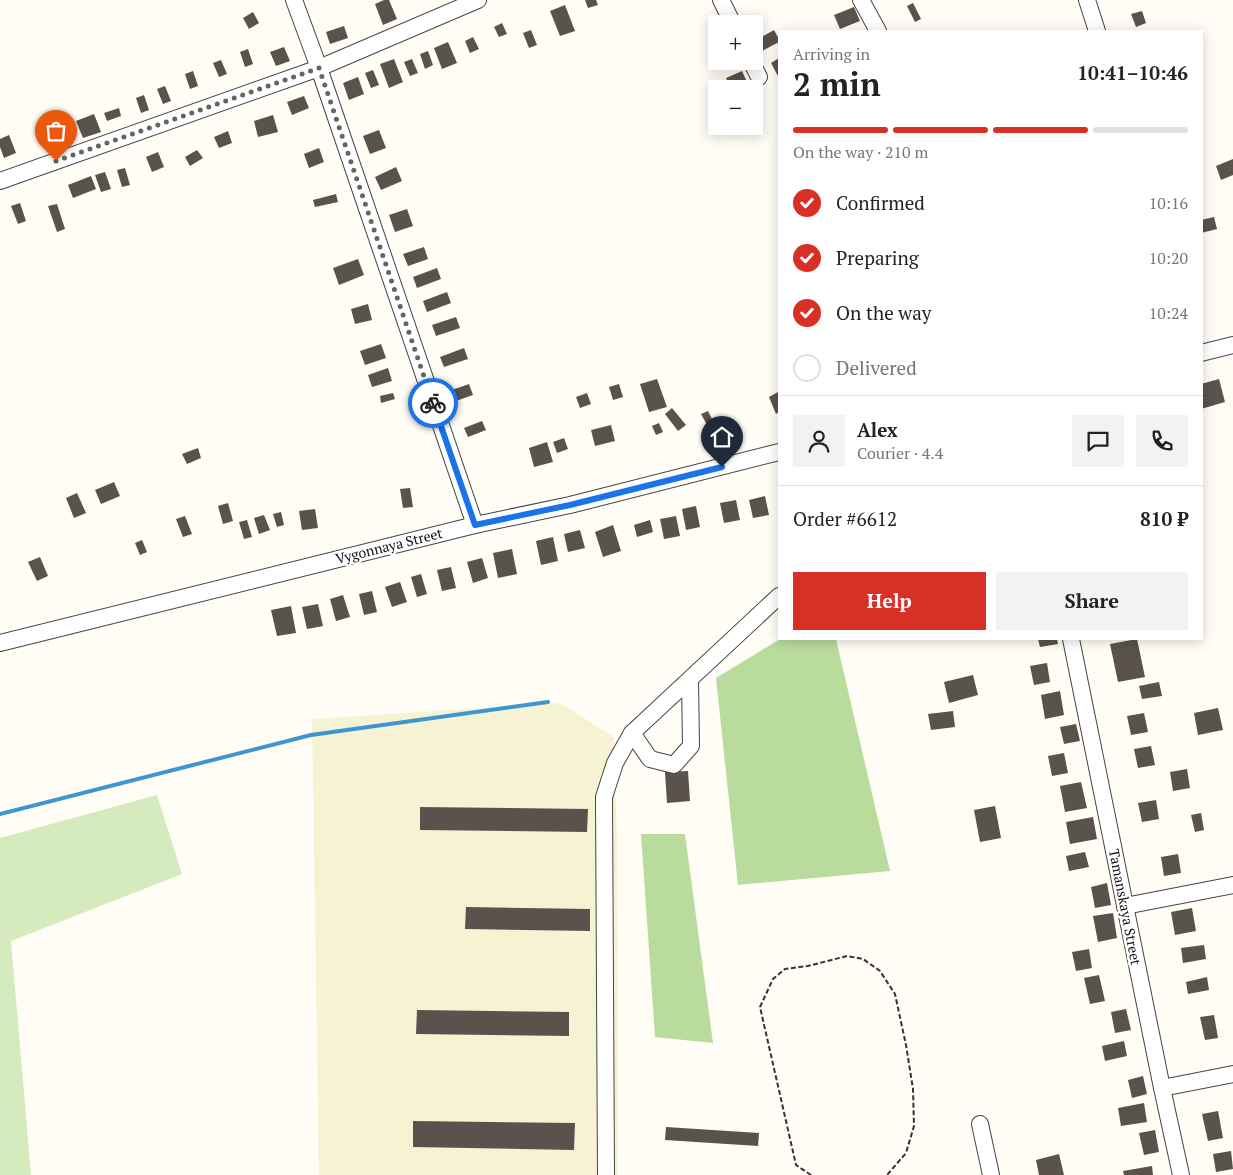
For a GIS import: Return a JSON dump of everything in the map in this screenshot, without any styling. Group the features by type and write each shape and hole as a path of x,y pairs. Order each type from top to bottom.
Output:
{"street":[{"path":"294,0 475,525"},
{"path":"0,181 319,68 478,0"},
{"path":"721,0 728,15"},
{"path":"861,0 877,30"},
{"path":"1087,0 1097,30"},
{"path":"755,70 759,78"},
{"path":"1203,350 1233,345"},
{"name":"Vygonnaya Street","path":"0,643 475,525 570,505 778,452"},
{"path":"606,1175 604,797 615,763 632,733 778,597"},
{"name":"Tamanskaya Street","path":"1071,640 1181,1175"},
{"path":"632,733 650,759 674,765 690,746 690,680"},
{"path":"1125,906 1233,885"},
{"path":"1162,1088 1233,1074"},
{"path":"980,1124 991,1175"}],"path":[{"path":"811,1175 796,1165 760,1007 773,979 785,969 808,966 847,956 863,959 880,970 895,994 906,1045 913,1089 914,1126 906,1152 887,1175"}],"shaded area":[{"path":"560,703 614,737 617,837 618,1175 319,1175 312,719"}],"green space":[{"path":"778,640 836,640 890,871 738,885 716,678"},
{"path":"157,795 182,874 11,941 31,1175 0,1175 0,838"},
{"path":"641,834 685,834 713,1043 655,1037"}],"building":[{"path":"389,0 397,19 383,25 375,4"},
{"path":"585,0 596,0 598,5 588,8"},
{"path":"913,3 921,19 915,22 907,6"},
{"path":"565,5 575,31 560,36 550,11"},
{"path":"854,7 860,21 840,29 834,15"},
{"path":"1142,11 1146,23 1136,27 1131,14"},
{"path":"253,12 259,23 249,29 243,18"},
{"path":"502,23 507,34 499,37 494,27"},
{"path":"344,26 348,38 330,44 326,32"},
{"path":"531,30 537,45 529,48 523,33"},
{"path":"774,30 778,37 778,43 763,50 763,36"},
{"path":"473,37 479,49 470,53 465,41"},
{"path":"448,42 457,63 442,69 434,48"},
{"path":"284,47 290,61 276,66 270,52"},
{"path":"248,49 253,64 245,67 240,52"},
{"path":"428,51 433,65 425,69 420,54"},
{"path":"394,59 403,82 389,88 380,64"},
{"path":"412,59 418,73 410,76 404,62"},
{"path":"778,59 778,76 771,63"},
{"path":"221,60 227,74 219,77 213,63"},
{"path":"373,70 379,85 371,88 365,73"},
{"path":"193,71 198,86 190,89 185,74"},
{"path":"742,71 746,80 727,80 726,78"},
{"path":"358,77 364,94 349,100 343,83"},
{"path":"165,86 171,101 163,104 157,89"},
{"path":"144,95 149,110 141,113 136,98"},
{"path":"304,96 309,108 292,115 287,102"},
{"path":"119,108 121,116 107,121 104,113"},
{"path":"53,114 60,130 52,133 46,117"},
{"path":"94,114 101,132 83,138 76,121"},
{"path":"273,115 278,132 258,137 254,121"},
{"path":"379,130 386,148 370,154 363,136"},
{"path":"228,131 232,143 219,148 214,137"},
{"path":"9,135 16,153 4,158 0,147 0,139"},
{"path":"319,148 324,162 309,168 304,154"},
{"path":"197,150 203,158 190,166 185,157"},
{"path":"158,152 164,167 152,172 146,157"},
{"path":"1233,159 1233,175 1221,180 1216,166"},
{"path":"396,167 402,181 381,190 375,177"},
{"path":"125,168 130,185 122,187 117,170"},
{"path":"105,172 111,189 101,192 95,175"},
{"path":"91,176 96,189 73,198 68,185"},
{"path":"336,194 338,202 315,207 313,200"},
{"path":"20,203 26,221 18,224 11,206"},
{"path":"57,204 65,229 57,232 48,206"},
{"path":"407,209 413,226 395,232 389,215"},
{"path":"1214,217 1217,229 1203,232 1203,220"},
{"path":"424,247 428,259 408,266 403,254"},
{"path":"358,259 364,275 339,285 333,268"},
{"path":"437,268 441,279 417,288 413,277"},
{"path":"447,292 451,303 427,312 423,301"},
{"path":"368,304 372,320 355,324 351,309"},
{"path":"456,317 460,328 436,336 432,325"},
{"path":"381,344 386,358 365,365 360,351"},
{"path":"464,348 468,359 444,367 440,357"},
{"path":"388,368 392,381 372,387 368,375"},
{"path":"657,379 667,407 649,412 640,384"},
{"path":"1219,379 1225,402 1203,408 1203,383"},
{"path":"469,384 473,395 450,403 446,392"},
{"path":"619,384 623,397 613,400 609,387"},
{"path":"778,392 778,413 776,414 769,397"},
{"path":"393,393 395,399 381,403 380,396"},
{"path":"587,393 591,404 580,408 576,397"},
{"path":"672,408 686,425 678,431 665,414"},
{"path":"708,411 718,431 712,434 701,414"},
{"path":"482,421 486,430 468,437 464,428"},
{"path":"659,423 663,432 656,435 652,426"},
{"path":"611,425 615,441 595,446 591,430"},
{"path":"564,438 568,449 557,453 553,442"},
{"path":"547,442 553,462 534,467 529,448"},
{"path":"198,448 201,458 187,464 182,454"},
{"path":"114,482 120,496 101,504 95,490"},
{"path":"410,488 413,507 403,508 400,489"},
{"path":"77,493 86,513 74,518 66,498"},
{"path":"765,496 769,515 753,518 749,500"},
{"path":"736,500 740,520 724,523 720,503"},
{"path":"228,503 233,521 223,524 218,506"},
{"path":"696,506 700,527 686,530 682,509"},
{"path":"315,509 318,528 302,530 299,511"},
{"path":"281,512 284,525 277,527 273,514"},
{"path":"264,515 270,530 259,534 254,518"},
{"path":"185,516 192,534 183,537 176,519"},
{"path":"676,516 680,536 664,539 660,519"},
{"path":"247,520 252,537 244,539 239,522"},
{"path":"650,520 653,532 637,537 634,525"},
{"path":"613,525 621,551 603,557 595,532"},
{"path":"580,530 585,548 568,552 564,534"},
{"path":"553,537 558,561 541,565 536,541"},
{"path":"142,540 147,552 140,555 135,543"},
{"path":"512,549 517,574 498,578 493,553"},
{"path":"40,557 48,576 37,581 28,562"},
{"path":"482,558 488,578 473,583 467,562"},
{"path":"451,567 456,588 442,591 437,570"},
{"path":"421,574 427,594 417,597 411,577"},
{"path":"400,582 407,602 392,607 385,587"},
{"path":"372,591 377,612 364,615 359,594"},
{"path":"343,595 350,617 336,621 330,599"},
{"path":"318,604 323,626 307,629 302,607"},
{"path":"291,606 296,633 277,636 271,610"},
{"path":"1038,640 1057,640 1058,644 1040,647"},
{"path":"1137,640 1145,677 1118,682 1110,644"},
{"path":"1047,663 1050,682 1034,685 1030,666"},
{"path":"973,675 978,695 949,703 944,682"},
{"path":"1159,682 1162,696 1142,699 1139,686"},
{"path":"1060,691 1064,715 1045,719 1041,695"},
{"path":"1218,708 1223,730 1198,735 1194,713"},
{"path":"953,711 955,727 931,730 928,714"},
{"path":"1144,713 1148,732 1131,735 1127,716"},
{"path":"1076,724 1080,741 1064,744 1060,727"},
{"path":"1151,746 1155,765 1138,768 1134,749"},
{"path":"1064,753 1068,773 1052,776 1048,756"},
{"path":"1187,769 1190,788 1173,791 1170,772"},
{"path":"688,771 690,801 667,803 665,772"},
{"path":"1081,782 1087,808 1065,812 1060,786"},
{"path":"1156,800 1159,819 1142,822 1138,803"},
{"path":"995,806 1001,838 980,842 974,810"},
{"path":"420,807 588,809 587,832 420,830"},
{"path":"1201,813 1204,830 1195,832 1191,815"},
{"path":"1093,817 1097,839 1070,844 1066,822"},
{"path":"1085,852 1089,867 1069,871 1066,856"},
{"path":"1178,854 1181,873 1164,876 1161,857"},
{"path":"1107,883 1111,905 1095,908 1091,887"},
{"path":"466,907 590,909 590,931 465,929"},
{"path":"1192,908 1196,931 1175,935 1171,912"},
{"path":"1113,913 1117,938 1098,942 1093,916"},
{"path":"1204,945 1206,959 1183,963 1181,948"},
{"path":"1089,949 1092,968 1076,971 1072,952"},
{"path":"1099,975 1105,1001 1090,1004 1084,978"},
{"path":"1207,977 1209,990 1188,994 1186,982"},
{"path":"1126,1009 1131,1030 1115,1033 1111,1012"},
{"path":"417,1010 569,1012 569,1036 416,1034"},
{"path":"1214,1015 1218,1038 1205,1040 1200,1017"},
{"path":"1124,1041 1127,1056 1105,1061 1102,1046"},
{"path":"1143,1076 1147,1094 1132,1098 1128,1080"},
{"path":"1144,1103 1147,1122 1121,1126 1118,1108"},
{"path":"1218,1111 1223,1138 1208,1141 1202,1114"},
{"path":"413,1121 575,1123 574,1150 413,1147"},
{"path":"666,1127 759,1133 758,1146 665,1140"},
{"path":"1155,1130 1159,1152 1144,1155 1139,1133"},
{"path":"1231,1151 1233,1169 1216,1172 1213,1154"},
{"path":"1059,1154 1064,1175 1039,1175 1036,1160"},
{"path":"1152,1166 1153,1175 1124,1175 1123,1171"}],"waterway":[{"path":"0,814 311,735 548,702"}],"way so far":[{"path":"56,161 319,68 433,403"}],"route":[{"path":"433,403 475,525 570,505 722,467"}]}
